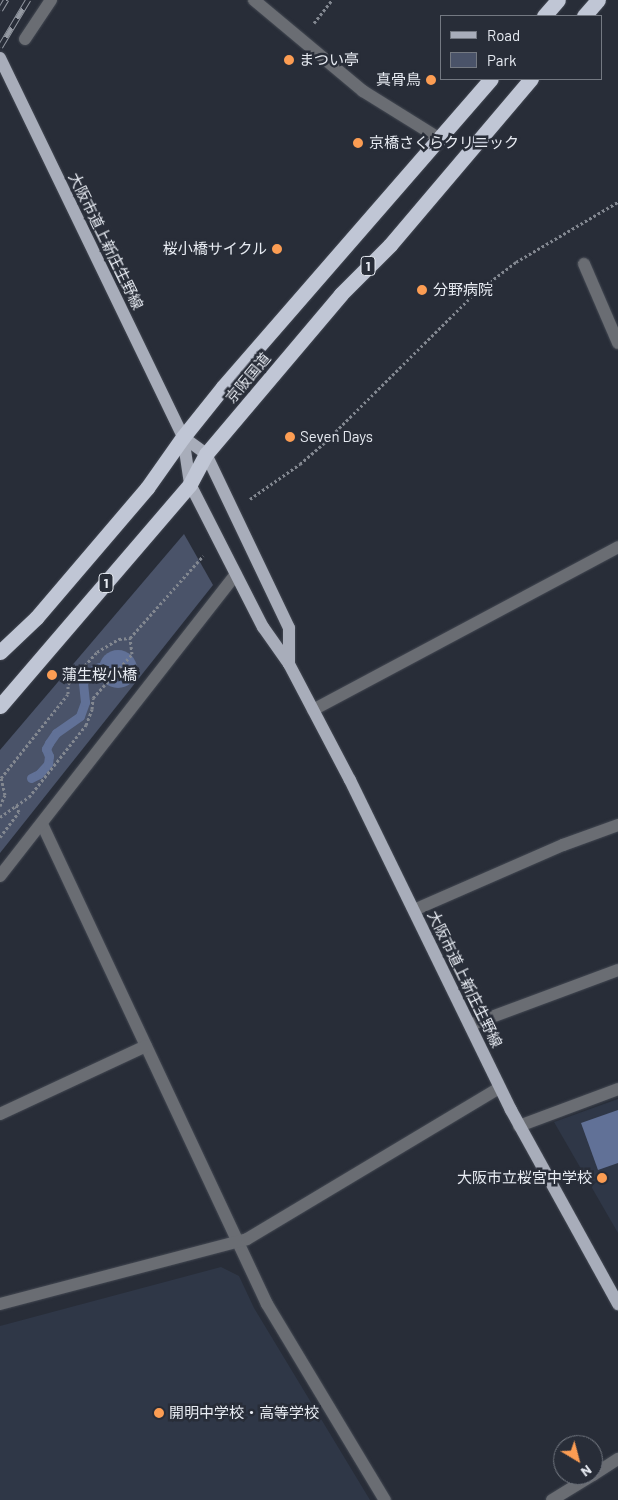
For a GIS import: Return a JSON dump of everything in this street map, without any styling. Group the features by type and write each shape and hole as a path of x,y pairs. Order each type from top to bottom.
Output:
{"highway":[{"path":"545,15 558,0"},
{"path":"585,15 598,0"},
{"name":"京阪国道","path":"0,652 36,618 147,488 183,437 324,269 490,80"},
{"name":"京阪国道","path":"0,706 190,484 206,454 341,294 390,245 530,80"}],"main road":[{"name":"大阪市道上新庄生野線","path":"0,58 183,437 190,484 263,627 289,664 313,710 414,910 499,1088 618,1304"},
{"name":"大阪市道上新庄生野線","path":"183,437 206,454 290,628 289,664"}],"street":[{"path":"24,39 51,0"},
{"path":"254,0 363,92 440,139"},
{"path":"584,264 618,343"},
{"path":"313,710 618,547"},
{"path":"0,876 236,574"},
{"path":"42,824 267,1304 385,1500"},
{"path":"414,910 563,845 618,825"},
{"path":"470,1025 618,970"},
{"path":"0,1114 146,1046"},
{"path":"0,1304 247,1239 499,1088"},
{"path":"519,1126 618,1089"},
{"path":"603,1469 618,1459"},
{"path":"552,1500 577,1485"}],"path":[{"path":"300,39 332,0"},
{"path":"247,500 300,464 325,442 474,294 516,262 618,202"},
{"path":"0,806 5,795 1,778 68,694 68,684 97,652 119,639 130,638 203,555"},
{"path":"0,817 25,800 86,725 92,709 93,698 132,654 130,638"},
{"path":"25,800 28,805"},
{"path":"0,837 19,812 16,806"}],"shaded area":[{"path":"118,650 131,656 137,669 131,682 118,688 105,682 99,669 105,656"},
{"name":"大阪市立桜宮中学校","path":"618,1099 618,1233 554,1122"},
{"path":"618,1110 618,1163 598,1170 581,1123"},
{"name":"開明中学校・高等学校","path":"221,1267 239,1276 254,1308 370,1500 0,1500 0,1326"}],"green space":[{"path":"184,534 213,585 0,853 0,750"}],"waterway":[{"path":"31,778 39,774 48,764 49,756 46,749 56,733 80,716 85,702 83,683 89,672 99,667"}],"railway":[{"path":"0,10 6,0"},
{"path":"0,47 28,0"}],"place":[{"name":"まつい亭","path":"289,60"},
{"name":"真骨鳥","path":"431,80"},
{"name":"京橋さくらクリニック","path":"358,143"},
{"name":"桜小橋サイクル","path":"277,249"},
{"name":"分野病院","path":"422,290"},
{"name":"Seven Days","path":"290,437"},
{"name":"蒲生桜小橋","path":"52,675"},
{"name":"大阪市立桜宮中学校","path":"602,1178"},
{"name":"開明中学校・高等学校","path":"159,1413"}]}
